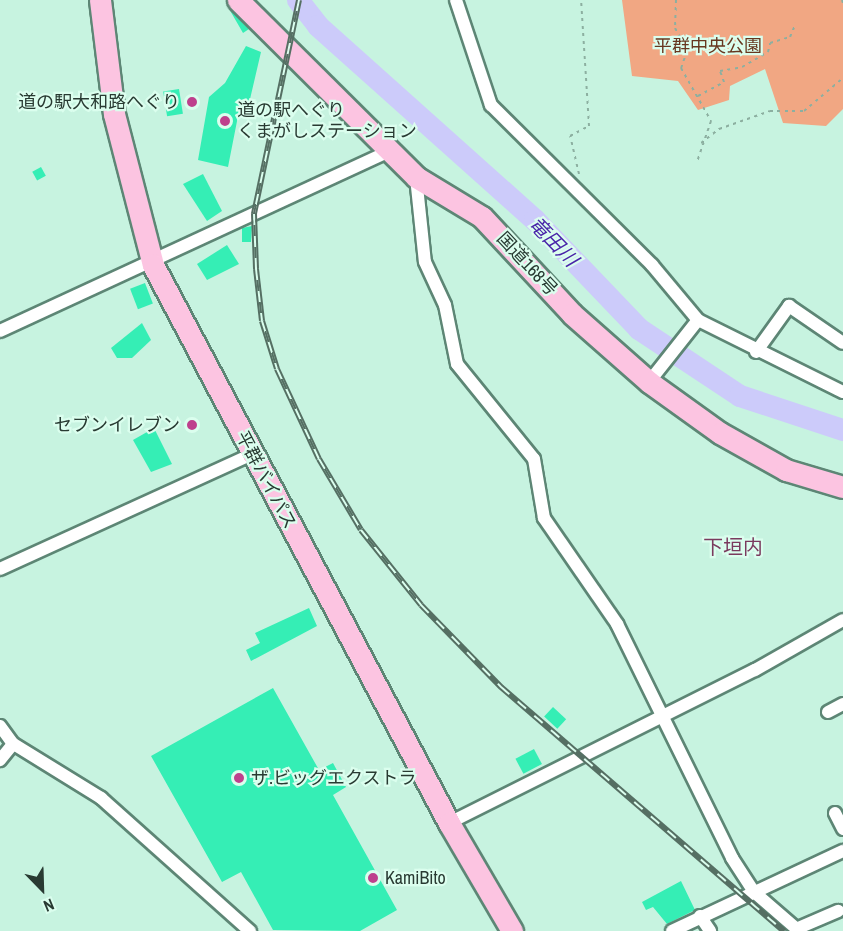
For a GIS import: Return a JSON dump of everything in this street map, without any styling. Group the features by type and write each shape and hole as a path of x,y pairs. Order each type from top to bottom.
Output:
{"highway":[{"name":"平群バイパス","path":"100,0 114,114 153,265 449,824 512,931"},
{"name":"国道168号","path":"238,0 416,177 482,217 572,314 649,382 720,433 786,470 843,487"}],"street":[{"path":"456,0 491,105 652,265 698,320 756,352 843,392"},
{"path":"0,331 153,265 390,151"},
{"path":"416,177 425,262 445,306 457,364 534,459 544,518 617,624 664,714 732,858 754,892 798,930 838,911"},
{"path":"756,352 789,306 843,343"},
{"path":"649,382 698,320"},
{"path":"0,569 252,454"},
{"path":"449,824 843,620"},
{"path":"0,726 12,743 101,798 248,930"},
{"path":"0,760 12,743"},
{"path":"835,813 843,830"},
{"path":"672,931 843,851"},
{"path":"700,916 710,931"}],"path":[{"path":"581,0 589,126 570,136 584,199"},
{"path":"676,0 675,28 687,51 681,68 711,121 699,144 697,162"},
{"path":"698,96 724,82 720,71 742,67 768,52 770,44 789,37 796,23"},
{"path":"699,144 719,129 770,111 804,111 843,78"}],"green space":[{"name":"平群中央公園","path":"622,0 843,0 843,109 826,126 783,123 765,69 730,86 729,100 698,110 678,81 632,76"}],"building":[{"path":"229,9 249,29 243,33"},
{"name":"道の駅へぐり くまがしステーション","path":"246,46 261,52 247,112 239,111 228,167 198,160 209,97 225,83"},
{"path":"179,89 183,114 167,116 163,92"},
{"path":"41,167 46,176 37,181 32,172"},
{"path":"203,174 222,211 207,221 183,184"},
{"path":"252,226 251,242 242,242 242,228"},
{"path":"227,245 239,264 207,280 197,264"},
{"path":"145,283 153,304 138,309 130,289"},
{"path":"142,323 151,340 132,358 117,358 111,348"},
{"path":"154,428 172,464 151,472 133,440"},
{"path":"309,608 317,626 251,661 246,650 260,643 255,633"},
{"path":"273,688 319,770 333,763 346,787 333,795 397,910 360,931 273,930 241,872 222,882 151,756"},
{"path":"553,707 566,719 557,729 544,717"},
{"path":"534,749 542,764 523,774 515,759"},
{"path":"681,881 695,910 667,924 653,907 646,910 642,902"}],"waterway":[{"name":"竜田川","path":"298,0 318,26 535,220 639,329 740,396 843,430"}],"railway":[{"path":"299,0 254,214 256,269 262,321 277,369 319,459 361,530 421,605 501,687 784,931"}],"place":[{"name":"道の駅大和路へぐり","path":"192,102"},
{"name":"道の駅へぐり くまがしステーション","path":"225,121"},
{"name":"セブンイレブン","path":"192,425"},
{"name":"ザ.ビッグエクストラ","path":"239,778"},
{"name":"KamiBito","path":"373,878"}],"district":[{"name":"下垣内","path":"733,546"}]}
